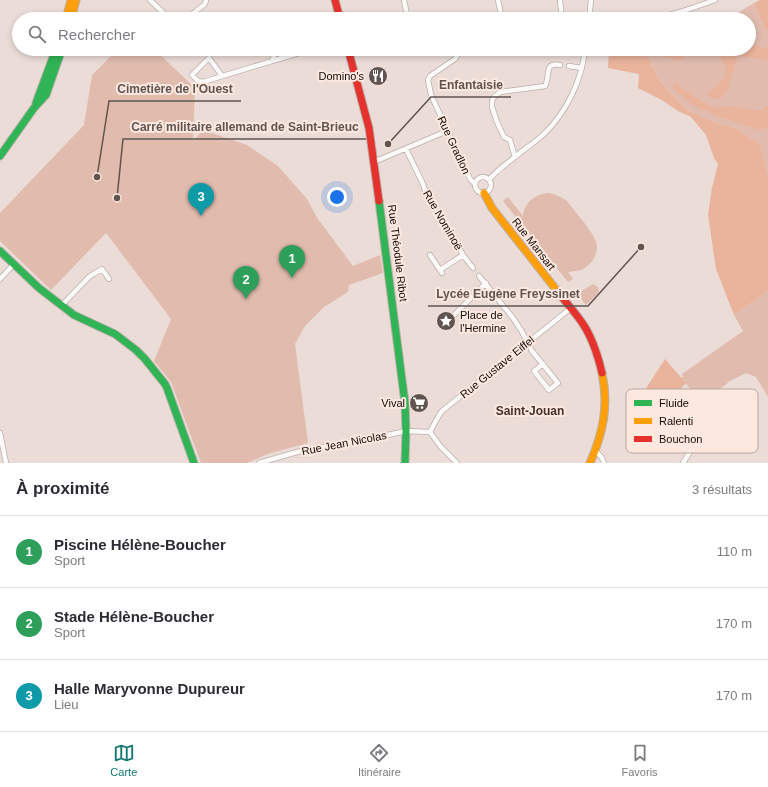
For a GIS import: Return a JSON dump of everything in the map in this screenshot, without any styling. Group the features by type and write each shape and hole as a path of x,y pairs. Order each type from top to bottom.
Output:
{"street":[{"path":"68,12 71,0"},
{"path":"73,12 76,0"},
{"path":"150,0 163,12"},
{"path":"195,12 205,4 206,0"},
{"path":"335,0 338,12"},
{"path":"404,0 406,12"},
{"path":"498,0 501,12"},
{"path":"560,0 561,12"},
{"path":"590,12 591,0"},
{"path":"681,12 715,0"},
{"path":"34,108 54,56"},
{"path":"0,156 34,108 46,95 60,56"},
{"path":"272,61 274,56"},
{"path":"222,76 209,58 192,75 198,81 203,82 289,56"},
{"name":"Rue Théodule Ribot","path":"350,56 369,128 388,261 406,418 405,463"},
{"name":"Rue Gradlon","path":"457,56 455,60 434,73 428,80 431,95 447,131 470,179 475,184"},
{"path":"489,180 496,172 544,133 557,119 574,92 582,68 584,56"},
{"path":"515,157 510,140 504,137 497,122 492,107 493,98 500,92 545,86 548,69 550,66 553,64 560,65"},
{"path":"570,66 582,68"},
{"path":"374,161 447,131"},
{"name":"Rue Nominoë","path":"406,149 423,184 427,196 463,255 473,268"},
{"path":"480,177 485,177 489,180 491,183 488,191 484,193 475,188 476,180 480,177"},
{"name":"Rue Mansart","path":"484,193 492,208 583,324 590,335 596,350 603,372 606,403 601,436 590,463"},
{"path":"0,251 39,288 74,315 115,334 145,359 167,388 194,463"},
{"path":"430,255 441,271 463,255"},
{"path":"0,279 14,264"},
{"path":"62,305 90,276 102,269 109,279"},
{"path":"479,276 522,330 532,351 543,364 558,383 549,390 534,371 543,364"},
{"path":"450,319 486,284"},
{"name":"Rue Gustave Eiffel","path":"430,432 442,412 571,308"},
{"name":"Rue Jean Nicolas","path":"259,463 297,452 406,431 430,432"},
{"path":"430,432 455,463"},
{"path":"0,433 6,463"},
{"path":"596,451 604,463"},
{"path":"683,463 689,453"}],"shaded area":[{"path":"760,0 768,0 768,32 764,28 754,3"},
{"path":"754,3 764,28 768,32 768,175 760,144 737,129 714,122 689,111 659,80 647,56 756,56 756,12 739,12"},
{"path":"756,46 768,48 768,60 740,56 756,56"},
{"path":"111,56 161,56 195,88 193,141 203,130 247,145 278,166 307,199 318,219 353,266 380,255 383,273 349,285 348,292 324,307 305,326 295,344 308,443 268,454 247,463 201,463 171,382 154,361 171,319 106,233 51,290 0,241 0,213 84,125 92,75"},
{"path":"609,56 647,56 659,80 689,111 714,122 737,129 760,144 768,175 768,291 734,315 716,269 708,215 712,188 718,164 714,158 706,135 691,117 638,88 639,74 608,68"},
{"path":"662,56 686,56 680,61"},
{"path":"719,56 740,56 737,59 727,92 720,99 710,98 707,95 723,79 725,73 722,59"},
{"path":"675,83 708,105 718,108 729,106 761,111 768,106 768,127 760,130 723,118 694,106 672,88"},
{"path":"548,193 554,194 567,201 591,232 597,244 593,260 582,269 568,272 573,279 568,282 503,201 508,197 523,216 528,203 531,200 539,195"},
{"path":"593,284 598,287 599,292 586,305 577,294"},
{"path":"768,291 768,397 756,377 746,373 730,381 720,389 690,389 681,378 683,377 682,374 743,331 734,315"},
{"path":"665,359 686,383 681,389 646,389"}],"traffic: fast":[{"path":"36,103 53,56"},
{"path":"0,156 34,108 46,95 60,56"},
{"path":"379,201 405,403 405,463"},
{"path":"0,251 39,288 74,315 115,334 145,359 167,388 194,463"}],"traffic: slow":[{"path":"68,12 71,0"},
{"path":"73,12 76,0"},
{"path":"484,193 492,208 558,292"},
{"path":"590,463 595,452 604,419 605,397 602,373"}],"traffic: jam":[{"path":"335,0 338,12"},
{"path":"350,56 369,128 379,201"},
{"path":"558,292 587,330 595,348 602,373"}],"place":[{"name":"Domino's","path":"378,76"},
{"name":"Enfantaisie","path":"388,144"},
{"name":"Cimetière de l'Ouest","path":"97,177"},
{"name":"Carré militaire allemand de Saint-Brieuc","path":"117,198"},
{"name":"Halle Maryvonne Dupureur","path":"201,216"},
{"name":"Lycée Eugène Freyssinet","path":"641,247"},
{"name":"Piscine Hélène-Boucher","path":"292,278"},
{"name":"Stade Hélène-Boucher","path":"246,299"},
{"name":"Place de l'Hermine","path":"446,321"},
{"name":"Vival","path":"419,403"}],"district":[{"name":"Saint-Jouan","path":"530,411"}]}
